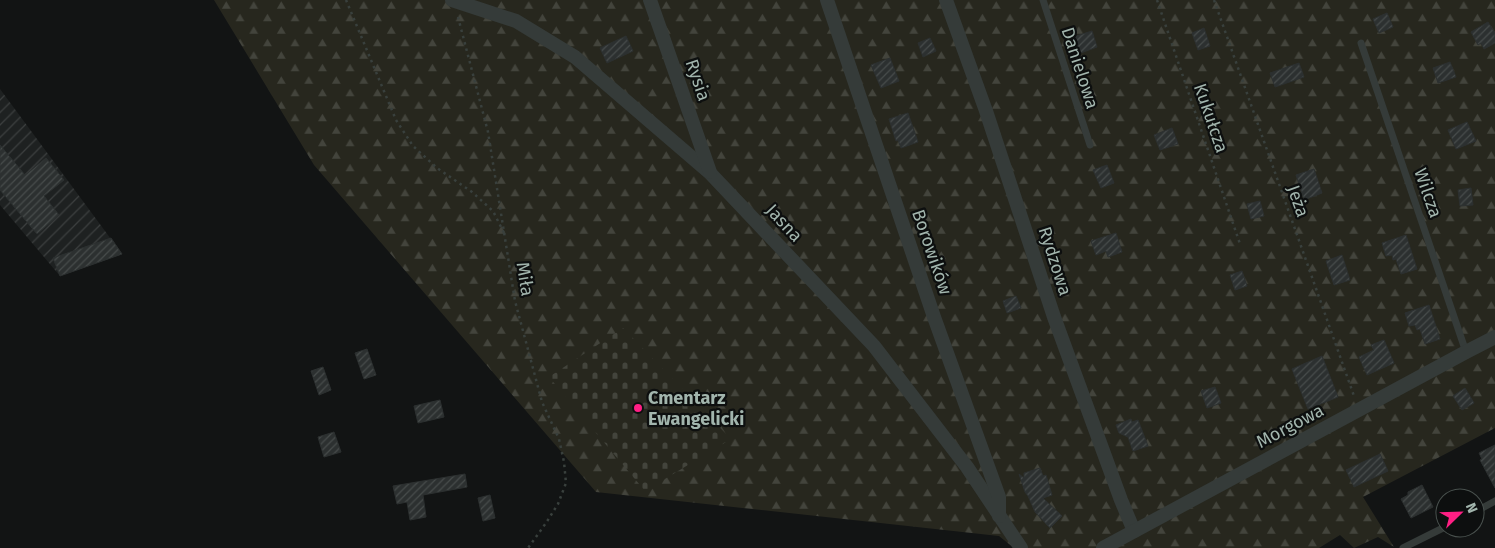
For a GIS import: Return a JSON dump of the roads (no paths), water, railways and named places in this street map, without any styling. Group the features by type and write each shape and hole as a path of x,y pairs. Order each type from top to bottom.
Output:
{"street":[{"name":"Jasna","path":"453,0 516,21 575,57 710,172 874,346 967,467 1021,548"},
{"name":"Rysia","path":"650,0 710,172"},
{"name":"Borowików","path":"827,0 934,317 1000,497 999,516"},
{"name":"Rydzowa","path":"946,0 986,111 1054,317 1134,531"},
{"name":"Morgowa","path":"1103,548 1495,337"}],"lane":[{"name":"Danielowa","path":"1043,0 1090,145"},
{"name":"Wilcza","path":"1362,43 1466,352"},
{"path":"1403,548 1435,532"}],"place":[{"name":"Cmentarz Ewangelicki","path":"638,408"}]}
